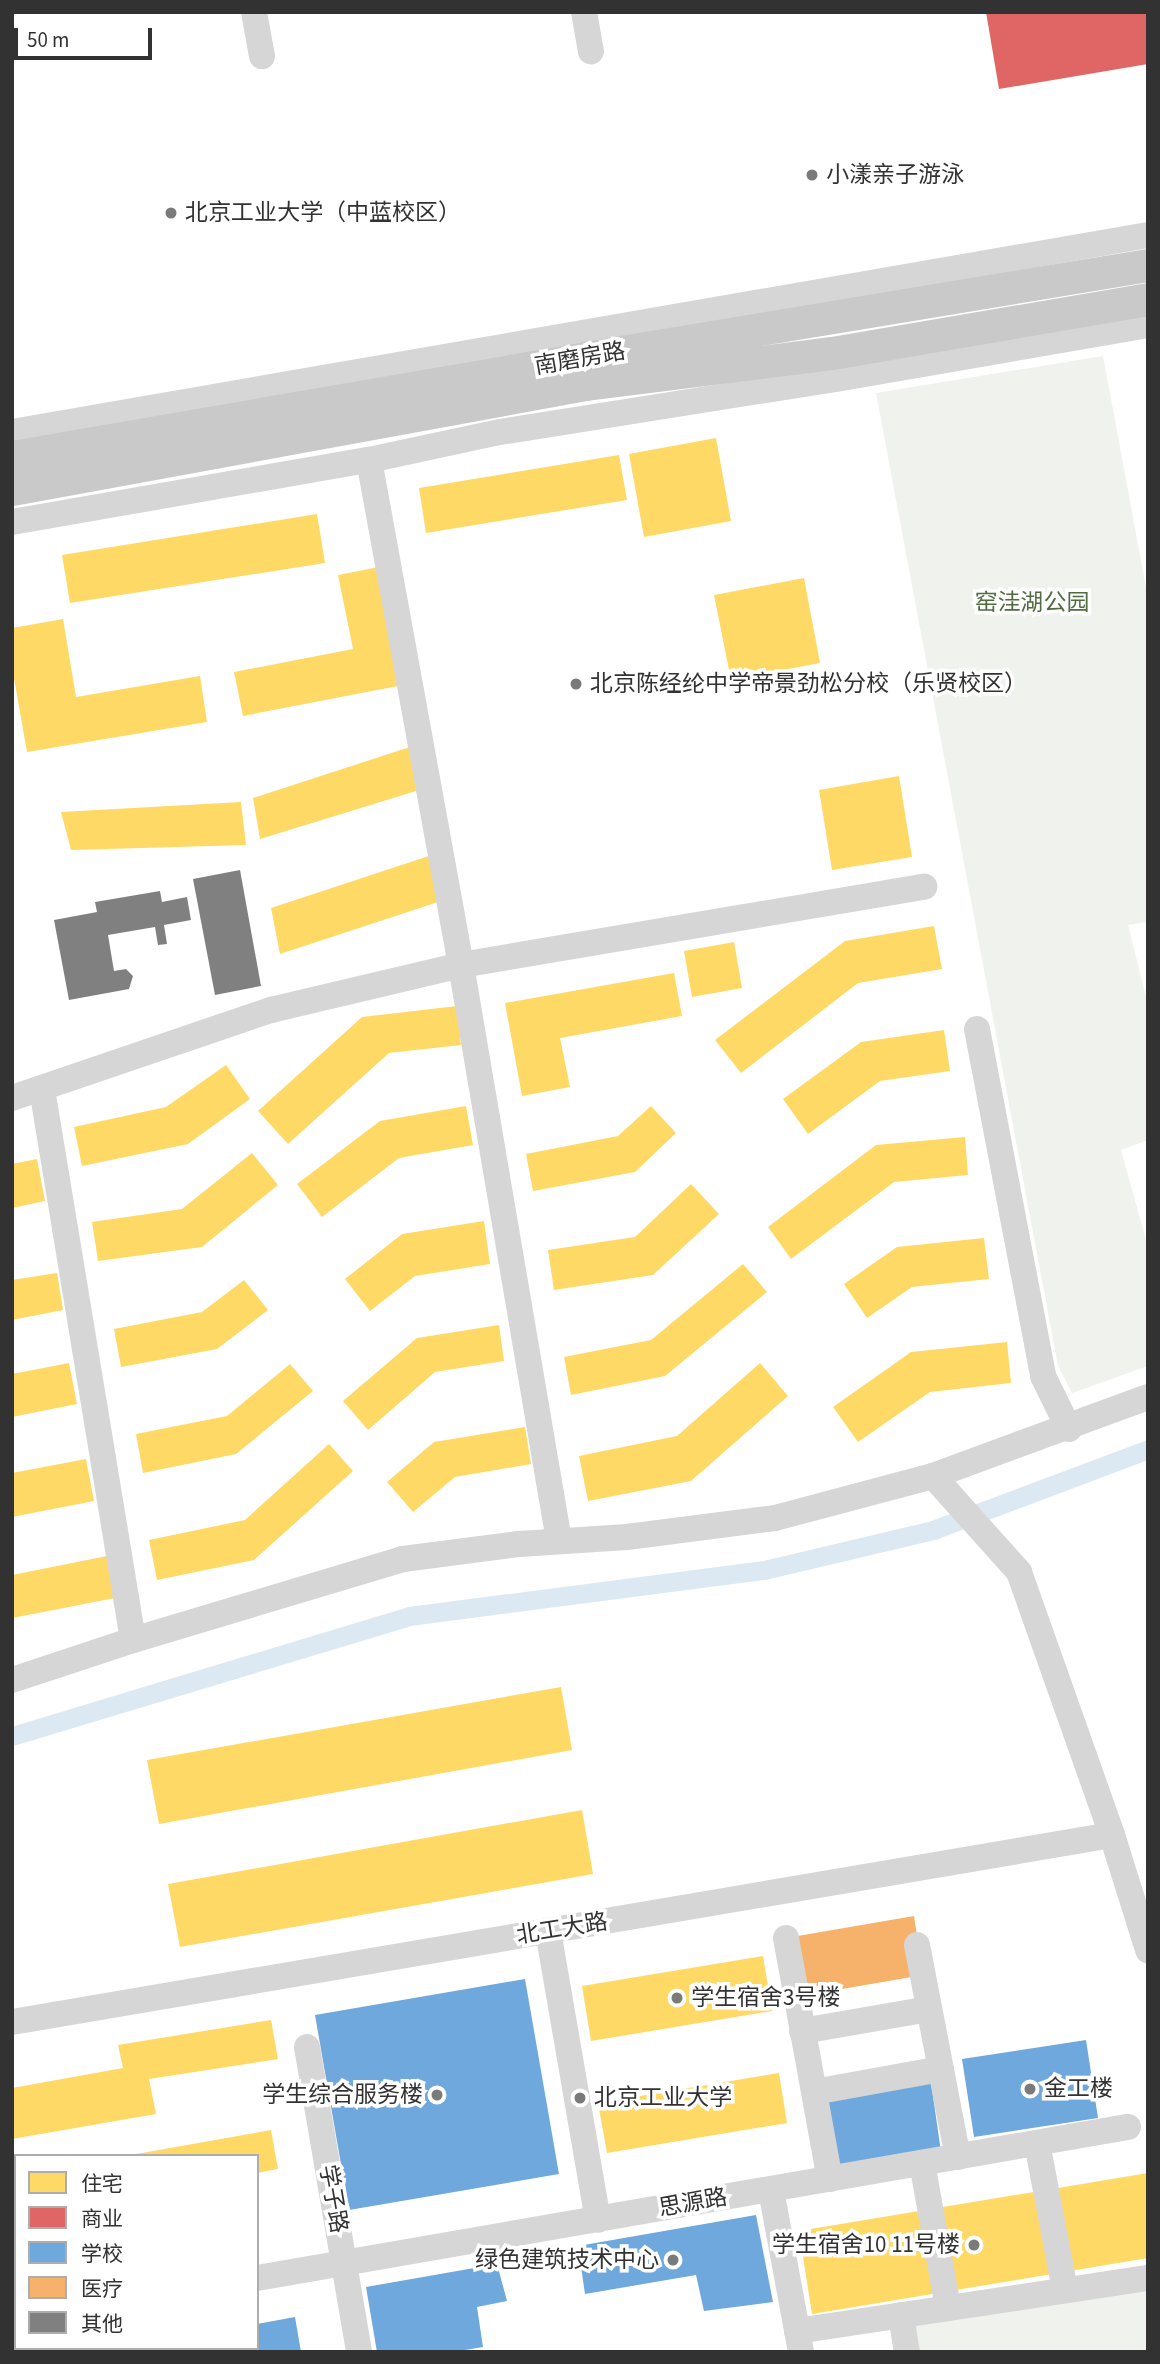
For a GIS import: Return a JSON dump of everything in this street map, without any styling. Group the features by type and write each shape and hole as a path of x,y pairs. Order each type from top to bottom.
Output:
{"main road":[{"name":"南磨房路","path":"12,457 1148,265"},
{"name":"南磨房路","path":"12,489 586,384 832,353 1148,299"}],"street":[{"path":"254,12 262,55"},
{"path":"584,12 591,51"},
{"path":"12,432 1148,235"},
{"path":"12,522 369,460 500,432 1148,326"},
{"path":"491,350 615,353"},
{"path":"500,432 586,384"},
{"path":"369,460 460,965 559,1541"},
{"path":"12,1098 271,1010 460,965 925,887"},
{"path":"976,1029 1043,1376 1069,1429"},
{"path":"42,1089 133,1640"},
{"path":"12,1680 133,1640 402,1559 559,1541 627,1537 775,1518 941,1485 1148,1397"},
{"path":"941,1485 1019,1572 1112,1835 1148,1950"},
{"name":"北工大路","path":"12,2022 1112,1835"},
{"path":"548,1931 598,2220"},
{"path":"786,1938 830,2179"},
{"path":"917,1945 958,2157"},
{"path":"802,2031 929,2009"},
{"name":"学子路","path":"307,2047 359,2352"},
{"path":"814,2092 941,2069"},
{"name":"思源路","path":"259,2278 1128,2127"},
{"path":"1037,2143 1065,2290"},
{"path":"922,2163 948,2308"},
{"path":"771,2190 799,2342 901,2315 1148,2278"},
{"path":"901,2315 907,2352"}],"green space":[{"name":"窑洼湖公园","path":"1103,356 1148,598 1148,922 1128,925 1148,1005 1148,1140 1121,1150 1148,1247 1148,1366 1072,1393 1058,1366 876,393"},
{"path":"1148,2289 1148,2352 919,2352 915,2326"}],"building: 住宅":[{"path":"716,438 731,521 644,537 629,454"},
{"path":"619,455 627,500 426,533 419,488"},
{"path":"317,514 325,563 70,603 62,555"},
{"path":"379,567 403,685 243,716 234,672 353,649 338,575"},
{"path":"804,578 820,663 731,680 714,595"},
{"path":"63,619 76,697 200,676 207,722 27,752 12,667 12,628"},
{"path":"410,747 416,791 260,839 253,798"},
{"path":"899,776 912,857 832,870 819,790"},
{"path":"241,802 246,845 71,850 61,812"},
{"path":"432,855 438,902 280,954 271,908"},
{"path":"934,926 942,969 858,983 741,1073 715,1040 845,941"},
{"path":"734,942 742,988 692,997 684,951"},
{"path":"674,973 682,1016 560,1038 570,1087 522,1096 505,1003"},
{"path":"457,1006 461,1045 389,1053 288,1144 258,1111 362,1017"},
{"path":"944,1030 950,1071 880,1081 808,1134 783,1099 861,1042"},
{"path":"226,1065 250,1099 188,1144 82,1166 74,1127 166,1107"},
{"path":"466,1106 473,1145 399,1158 322,1217 297,1184 380,1121"},
{"path":"651,1106 676,1133 635,1172 533,1191 526,1154 618,1136"},
{"path":"965,1137 968,1175 894,1182 791,1259 768,1227 876,1145"},
{"path":"252,1153 278,1185 202,1247 98,1261 92,1222 182,1209"},
{"path":"37,1159 45,1201 12,1208 12,1164"},
{"path":"691,1184 719,1214 653,1275 554,1290 548,1250 635,1237"},
{"path":"484,1221 490,1264 415,1276 370,1311 345,1279 402,1234"},
{"path":"984,1238 989,1279 912,1287 867,1318 844,1284 897,1247"},
{"path":"743,1264 767,1292 665,1376 571,1395 564,1357 651,1340"},
{"path":"57,1273 63,1310 12,1320 12,1280"},
{"path":"244,1280 268,1310 217,1349 121,1367 114,1329 202,1312"},
{"path":"499,1325 504,1361 435,1372 368,1430 343,1401 417,1338"},
{"path":"1007,1342 1011,1383 930,1392 858,1442 833,1407 911,1352"},
{"path":"69,1363 77,1404 12,1417 12,1374"},
{"path":"760,1363 788,1396 691,1481 588,1501 579,1456 677,1436"},
{"path":"290,1364 313,1391 236,1454 143,1473 136,1434 227,1416"},
{"path":"525,1427 531,1464 455,1477 413,1512 387,1482 434,1442"},
{"path":"329,1444 353,1471 254,1560 157,1580 149,1540 245,1520"},
{"path":"86,1459 94,1501 12,1517 12,1473"},
{"path":"107,1556 115,1598 12,1618 12,1575"},
{"path":"561,1687 572,1750 159,1824 147,1760"},
{"path":"582,1810 593,1874 180,1947 168,1884"},
{"name":"学生宿舍3号楼","path":"763,1956 772,2011 591,2041 582,1986"},
{"path":"271,2020 278,2059 149,2079 156,2114 12,2139 12,2088 123,2068 118,2045"},
{"path":"779,2073 787,2123 607,2153 598,2103"},
{"path":"271,2130 278,2169 259,2173 259,2154 136,2154"},
{"name":"学生宿舍10 11号楼","path":"1148,2173 1148,2258 812,2314 799,2231"},
{"path":"12,2198 14,2198 14,2250"}],"building: 商业":[{"path":"986,12 1148,12 1148,64 999,89"}],"building: 学校":[{"name":"学生综合服务楼","path":"525,1979 559,2174 349,2210 315,2015"},
{"name":"金工楼","path":"1086,2040 1098,2118 974,2137 962,2059"},
{"path":"931,2082 941,2152 836,2169 823,2098"},
{"name":"绿色建筑技术中心","path":"756,2215 773,2302 704,2311 696,2275 585,2294 578,2246"},
{"path":"497,2264 507,2301 477,2307 483,2347 453,2352 377,2352 366,2287"},
{"path":"295,2317 301,2352 246,2352 259,2350 259,2324"}],"building: 医疗":[{"path":"914,1916 923,1975 796,1997 786,1938"}],"building: 其他":[{"path":"240,870 261,986 215,995 193,879"},
{"path":"160,891 162,902 187,897 191,920 164,925 167,944 158,945 155,927 108,935 114,971 126,969 133,976 129,989 69,1000 54,920 97,912 95,902"}],"waterway":[{"path":"12,1736 409,1616 764,1570 933,1530 1148,1449"}],"place":[{"name":"小漾亲子游泳","path":"812,175"},
{"name":"北京工业大学（中蓝校区）","path":"171,213"},
{"name":"北京陈经纶中学帝景劲松分校（乐贤校区）","path":"576,684"},
{"name":"学生宿舍3号楼","path":"677,1998"},
{"name":"金工楼","path":"1030,2089"},
{"name":"学生综合服务楼","path":"437,2095"},
{"name":"北京工业大学","path":"580,2098"},
{"name":"学生宿舍10 11号楼","path":"974,2245"},
{"name":"绿色建筑技术中心","path":"673,2260"}]}
